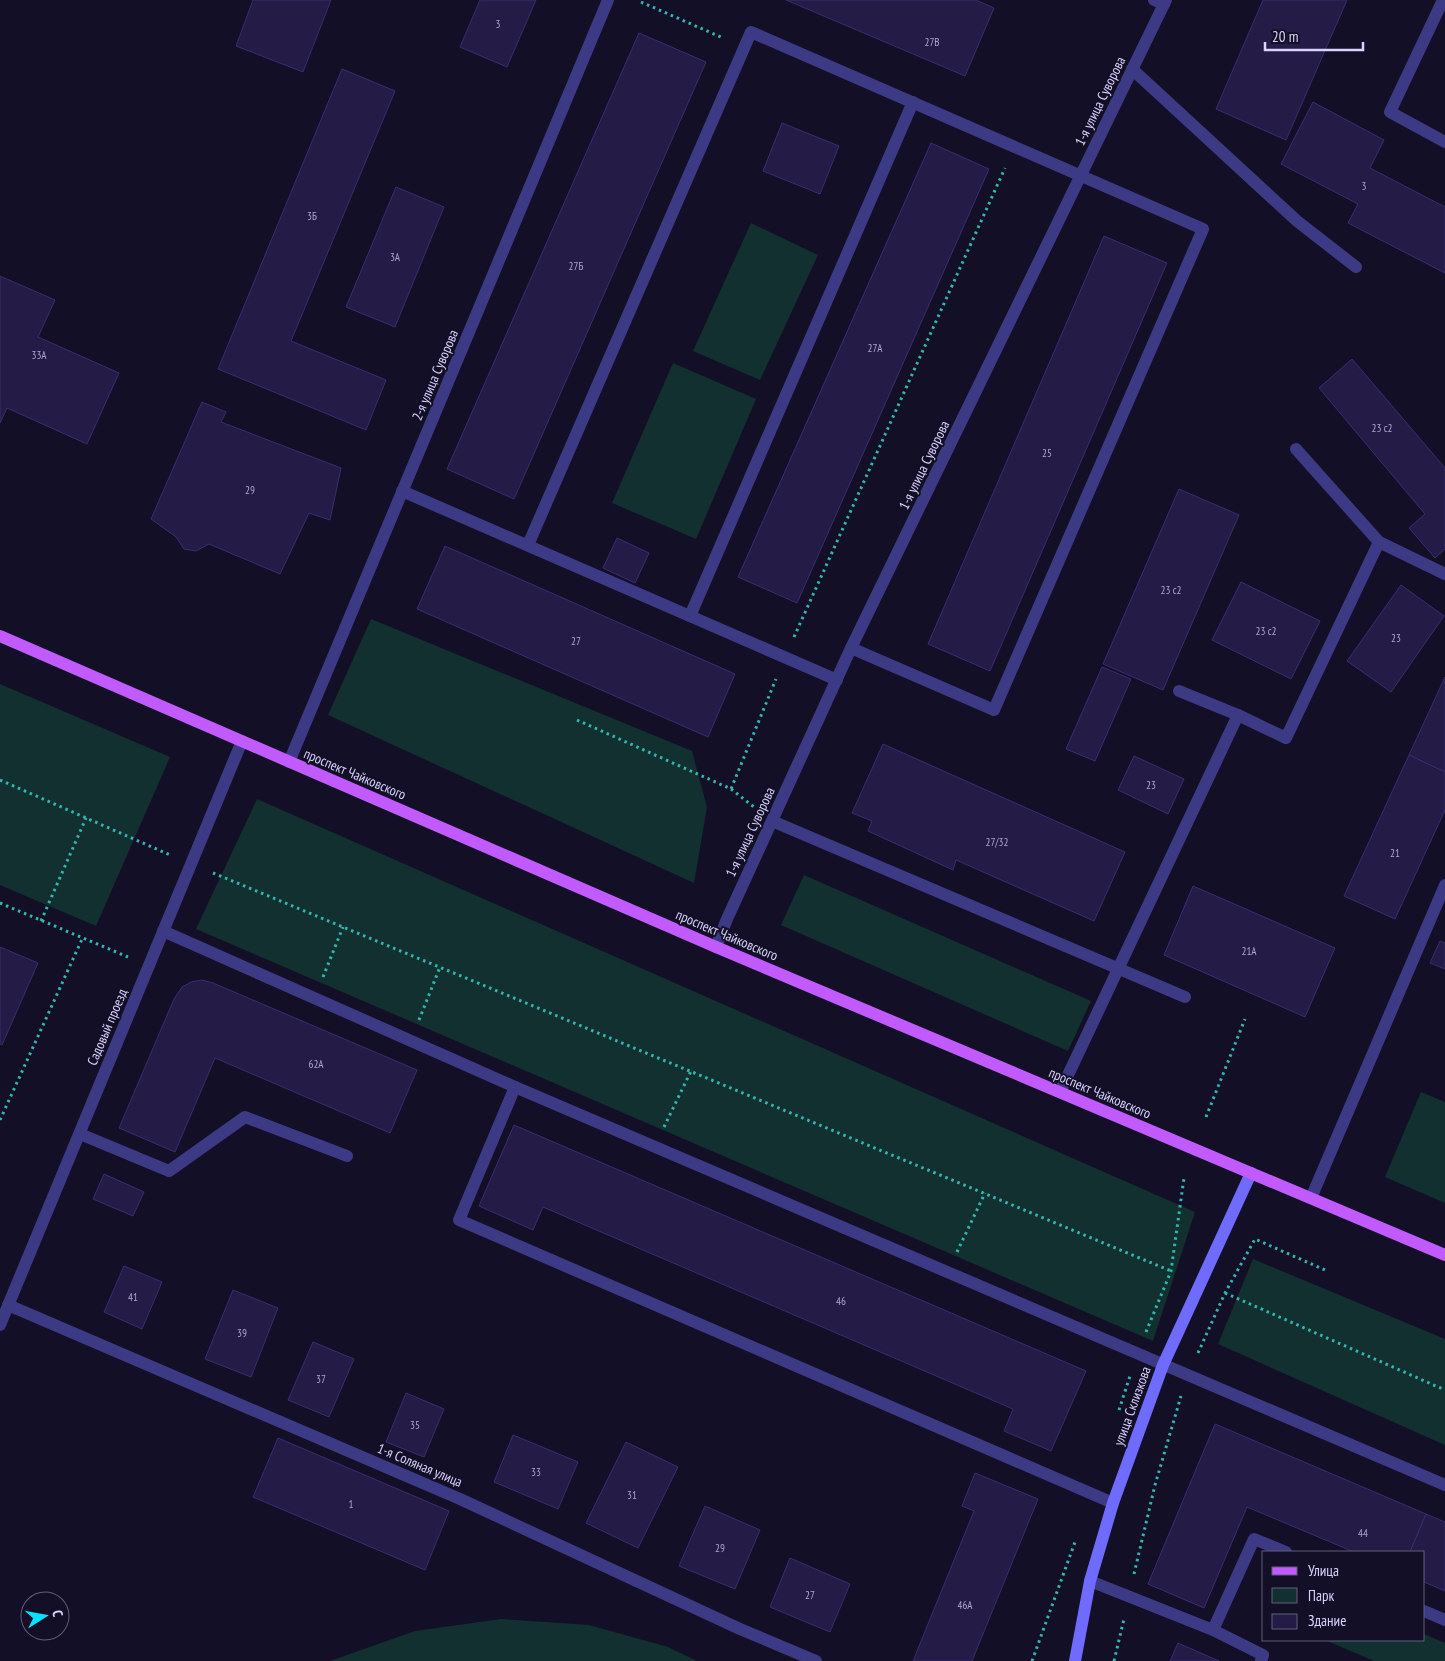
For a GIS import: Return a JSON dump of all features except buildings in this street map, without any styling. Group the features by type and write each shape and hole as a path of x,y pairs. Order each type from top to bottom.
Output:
{"main road":[{"name":"проспект Чайковского","path":"0,636 716,947 1445,1255"}],"street":[{"name":"2-я улица Суворова","path":"289,762 608,0"},
{"path":"1443,0 1390,112 1445,142"},
{"name":"1-я улица Суворова","path":"716,947 851,648 1081,176 1132,69 1161,1"},
{"path":"528,545 751,32 1203,229 994,710 851,648"},
{"path":"1132,69 1297,221 1356,267"},
{"path":"690,616 913,102"},
{"path":"1296,449 1379,542 1445,574"},
{"path":"402,491 836,680"},
{"path":"1179,690 1286,738 1379,542"},
{"path":"1060,1092 1238,715"},
{"name":"Садовый проезд","path":"0,1325 242,741"},
{"path":"772,821 1185,997"},
{"path":"1311,1198 1445,885"},
{"path":"163,931 947,1273 1445,1485"},
{"path":"515,1086 459,1220 1113,1503"},
{"path":"80,1134 169,1171 245,1117 347,1156"},
{"name":"улица Склизкова","path":"1075,1661 1090,1581 1113,1503 1163,1365 1251,1173"},
{"name":"1-я Соляная улица","path":"8,1305 460,1499 740,1629 816,1661"},
{"path":"1213,1630 1254,1539 1284,1551"},
{"path":"1090,1581 1213,1630 1264,1655 1261,1661"},
{"path":"1425,1611 1445,1620"}],"path":[{"path":"641,2 744,48"},
{"path":"578,720 731,789 785,658 1014,146"},
{"path":"0,780 191,864 1170,1271 1184,1178"},
{"path":"41,921 86,818"},
{"path":"0,903 149,966"},
{"path":"314,997 344,927"},
{"path":"0,1120 83,937"},
{"path":"411,1039 440,967"},
{"path":"1206,1118 1245,1019"},
{"path":"655,1146 691,1072"},
{"path":"947,1273 985,1193"},
{"path":"1114,1661 1155,1485 1188,1376 1225,1293 1256,1239 1325,1270"},
{"path":"1225,1293 1445,1390"}],"green space":[{"path":"751,223 818,255 760,380 693,351"},
{"path":"673,363 756,399 696,539 612,503"},
{"path":"371,619 692,751 707,807 694,883 328,715"},
{"path":"0,684 170,757 96,926 0,885"},
{"path":"257,799 1195,1212 1153,1341 196,929"},
{"path":"804,875 1091,1001 1068,1051 781,925"},
{"path":"1421,1092 1445,1102 1445,1203 1385,1177"},
{"path":"1253,1259 1445,1339 1445,1445 1218,1344"},
{"path":"501,1619 589,1625 668,1647 697,1661 330,1661 415,1631"},
{"path":"1425,1634 1445,1643 1445,1661 1374,1661 1327,1641 1425,1641"}]}
